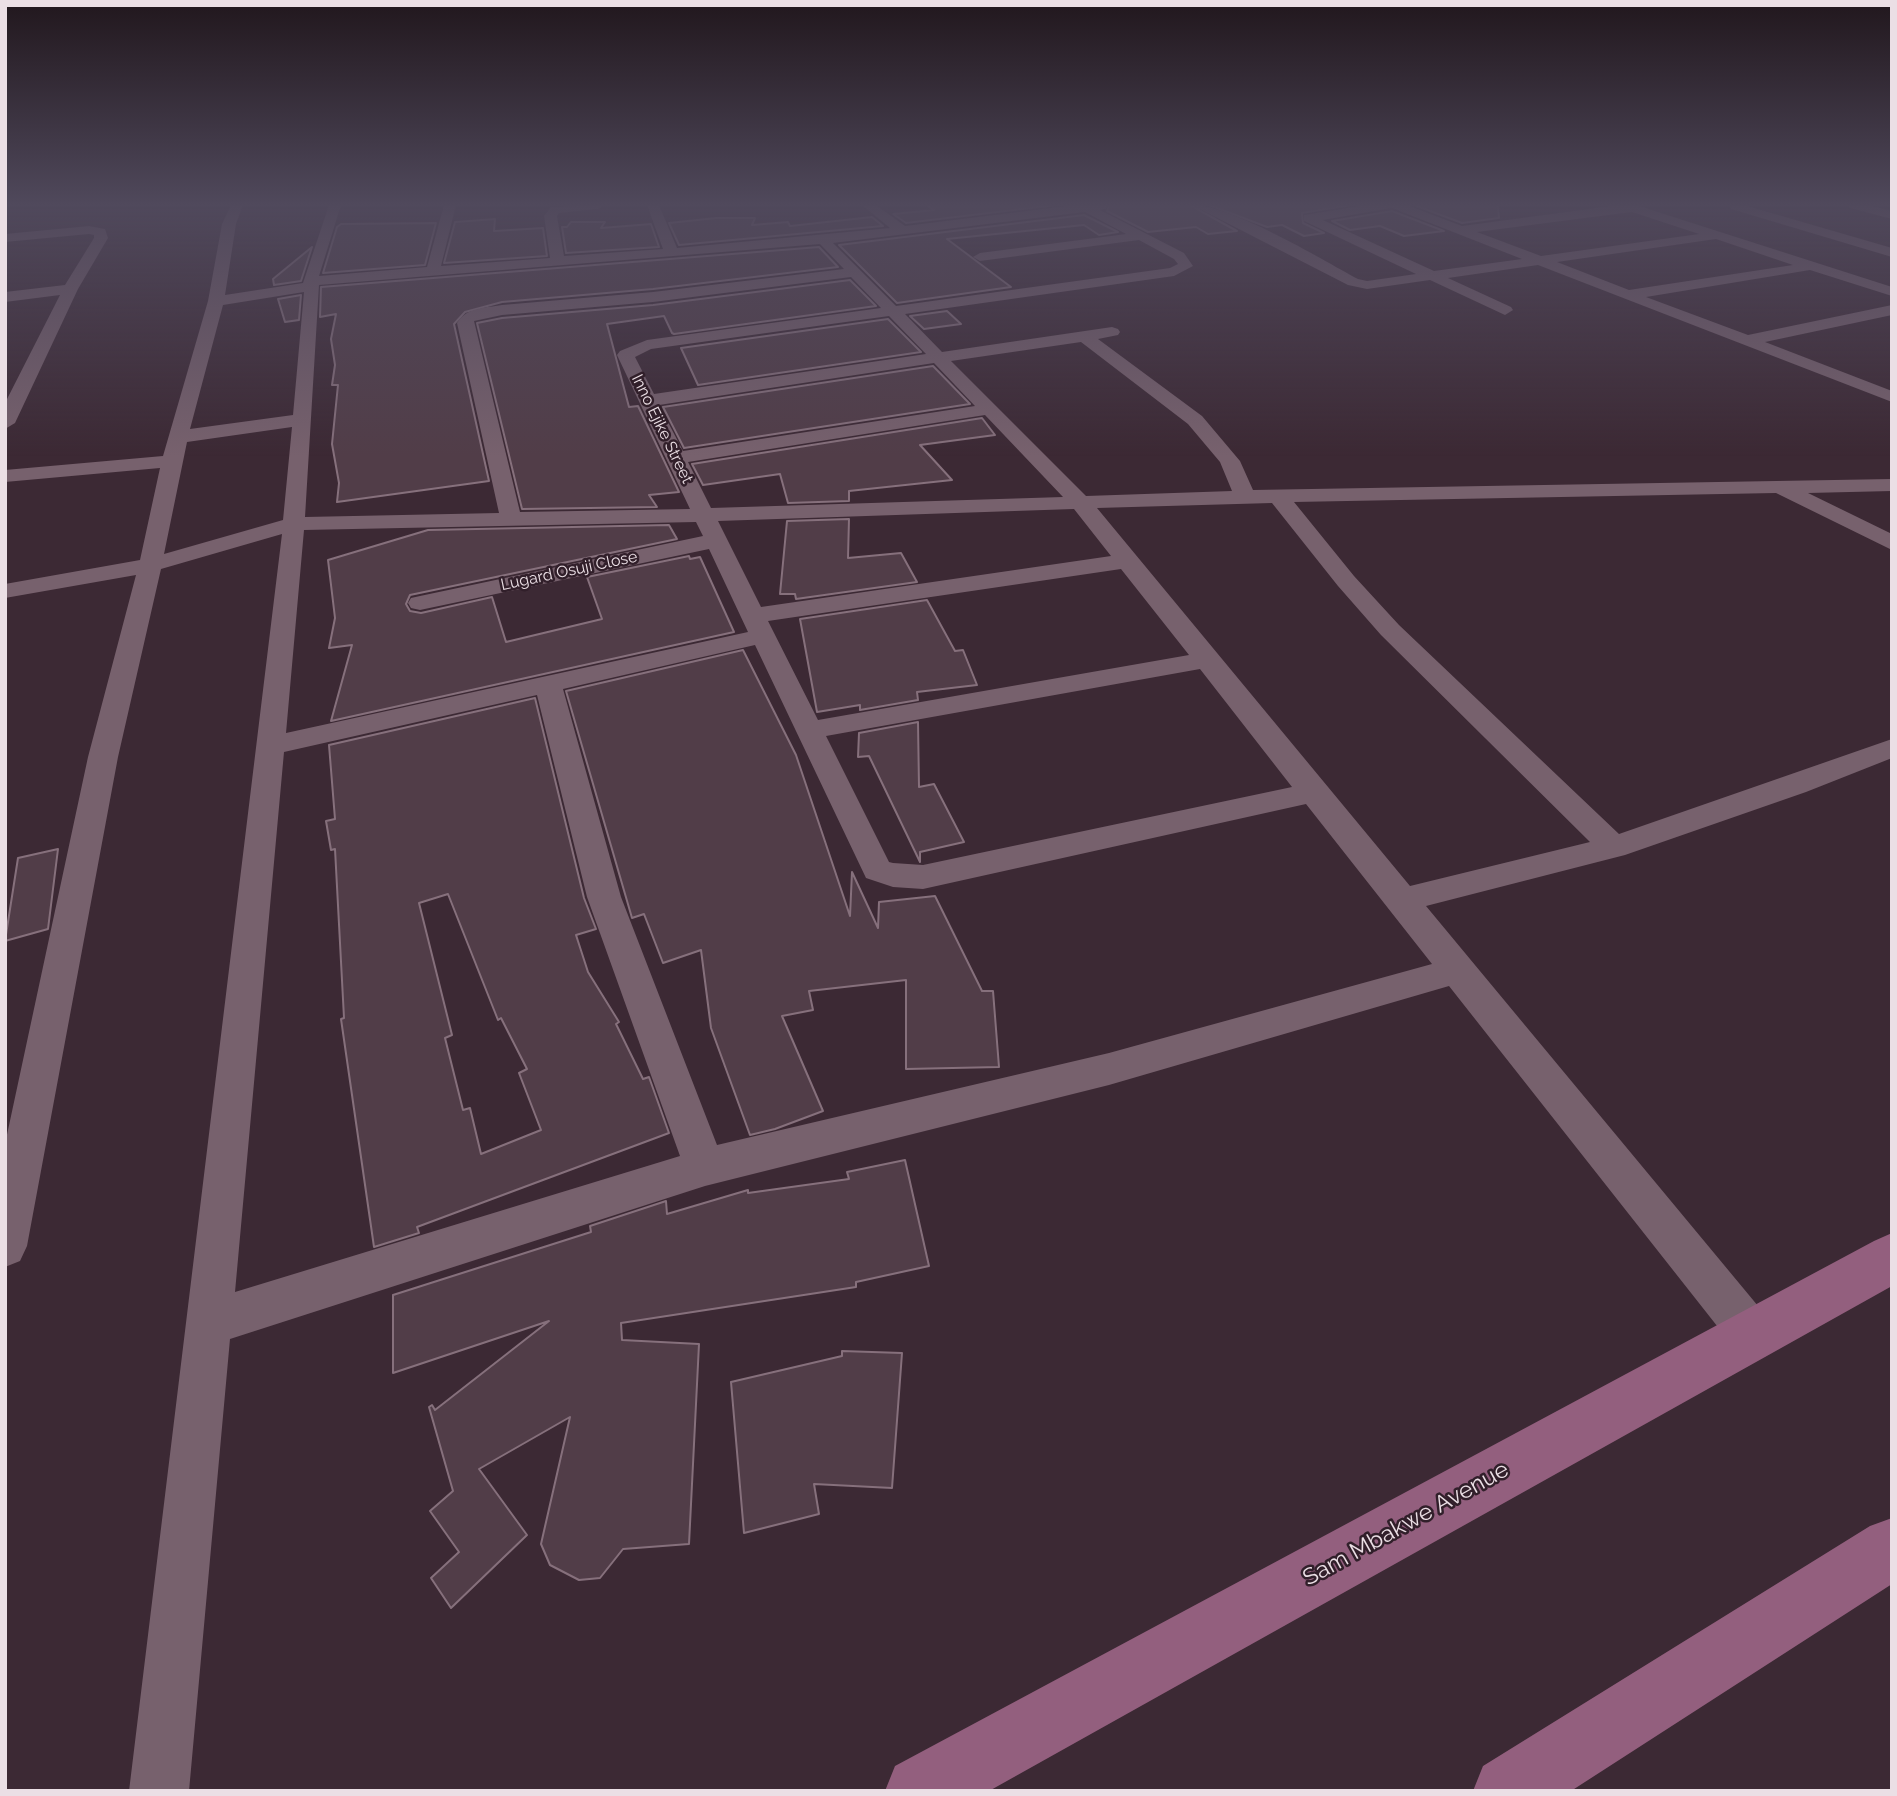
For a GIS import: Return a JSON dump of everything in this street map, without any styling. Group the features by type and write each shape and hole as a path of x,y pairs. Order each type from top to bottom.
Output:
{"main road":[{"name":"Sam Mbakwe Avenue","path":"920,1791 1892,1258"},
{"path":"1508,1791 1892,1548"}],"street":[{"path":"5,297 70,289"},
{"path":"5,423 70,289"},
{"path":"5,1247 103,757 175,449 218,289"},
{"path":"216,302 286,289"},
{"path":"159,1791 294,524 311,289"},
{"path":"511,519 465,323 468,312 719,289"},
{"path":"873,289 1079,501 1752,1334"},
{"path":"1026,289 1030,292"},
{"name":"Inno Ejike Street","path":"1053,289 647,345 626,355 877,870 893,875 923,877 1314,792"},
{"path":"1462,289 1505,310"},
{"path":"1610,289 1745,341 1886,391"},
{"path":"1626,295 1665,289"},
{"path":"1745,341 1892,310"},
{"path":"647,401 1112,332"},
{"path":"1084,336 1195,419 1230,461 1245,496"},
{"path":"5,377 31,374"},
{"path":"675,458 990,409"},
{"path":"5,476 175,449 301,420"},
{"path":"5,591 150,565 294,524 511,519 711,527 1079,501 1892,485"},
{"path":"1778,487 1892,542"},
{"path":"1278,496 1346,581 1390,629 1614,847"},
{"name":"Lugard Osuji Close","path":"420,603 711,527"},
{"path":"270,746 548,685 759,626 1128,561"},
{"path":"808,730 1208,660"},
{"path":"548,685 604,897 705,1167"},
{"path":"1401,900 1614,847 1795,785 1892,748"},
{"path":"209,1323 705,1167 1108,1069 1458,970"}],"building":[{"path":"321,289 655,289 502,302 465,312 454,324 489,481 337,502 339,483 332,444 338,385 332,385 335,365 331,339 336,314 320,317"},
{"path":"781,289 859,289 876,306 674,334 664,316 607,324 629,407 638,406 679,492 649,495 657,507 522,509 477,323 502,318 653,305"},
{"path":"883,289 998,289 897,303"},
{"path":"301,295 299,320 285,322 278,299"},
{"path":"947,311 961,324 924,329 910,316"},
{"path":"888,319 921,352 698,385 681,348"},
{"path":"933,366 970,404 684,448 663,407"},
{"path":"982,418 995,435 920,445 952,480 849,491 849,501 788,503 780,474 703,485 692,464"},
{"path":"849,519 848,558 901,553 917,582 796,599 795,594 780,594 787,521"},
{"path":"669,525 677,539 410,595 406,604 410,611 421,613 492,597 506,642 602,619 587,577 689,556 690,559 700,557 734,632 331,721 352,645 329,648 335,618 328,560 428,530"},
{"path":"927,600 955,651 963,650 977,685 917,692 918,700 860,710 860,705 817,712 800,619"},
{"path":"743,650 796,755 850,916 852,872 878,928 879,902 935,896 982,991 993,991 999,1067 906,1069 906,980 809,991 813,1010 782,1016 823,1111 775,1129 750,1135 711,1028 701,950 663,963 644,914 632,918 566,691"},
{"path":"535,698 584,898 596,929 576,935 588,972 619,1022 616,1024 643,1079 649,1077 669,1133 417,1227 419,1233 374,1247 341,1019 344,1018 335,849 331,850 326,821 335,819 329,745","holes":["448,894 498,1020 501,1018 527,1069 519,1073 541,1130 481,1154 470,1108 463,1110 445,1038 452,1035 419,903"]},
{"path":"918,722 919,787 934,784 964,842 920,852 920,862 869,756 858,757 859,733"},
{"path":"58,849 48,929 5,941 18,858"},
{"path":"905,1160 929,1266 856,1282 856,1287 621,1323 622,1340 699,1344 689,1544 623,1549 600,1578 579,1580 550,1565 541,1544 570,1417 479,1469 527,1535 451,1608 431,1578 459,1552 430,1511 453,1491 429,1407 432,1405 435,1410 549,1321 393,1373 393,1295 591,1232 590,1226 666,1201 667,1214 748,1190 748,1193 849,1179 847,1172"},
{"path":"842,1351 902,1353 892,1488 814,1484 819,1514 744,1533 731,1382 842,1356"}]}
